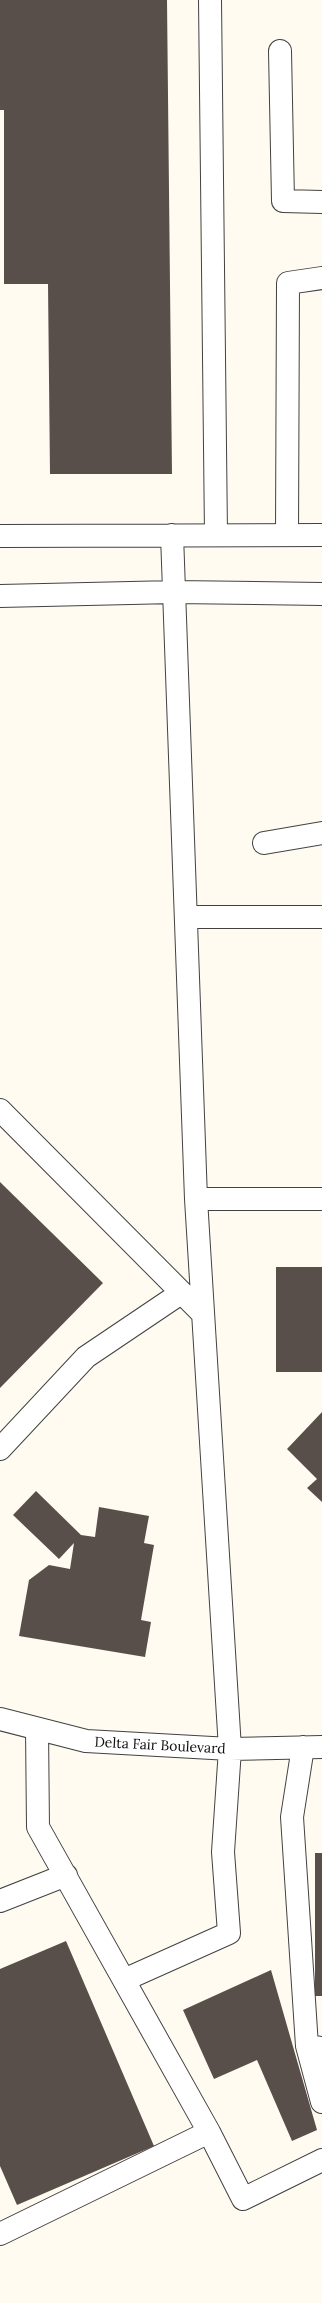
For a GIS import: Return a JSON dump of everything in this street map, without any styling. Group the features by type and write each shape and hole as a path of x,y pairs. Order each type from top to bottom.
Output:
{"street":[{"path":"210,0 216,535"},
{"path":"280,51 283,201 322,202"},
{"path":"287,535 288,283 322,278"},
{"path":"124,1980 229,1933 222,1852 230,1749 196,1199 172,535"},
{"path":"0,536 322,535"},
{"path":"0,596 174,592 322,594"},
{"path":"264,843 322,833"},
{"path":"187,917 322,917"},
{"path":"0,1110 180,1293 202,1313"},
{"path":"196,1199 322,1199"},
{"path":"0,1449 86,1357 180,1293"},
{"name":"Delta Fair Boulevard","path":"0,1719 86,1741 230,1749 313,1747"},
{"path":"36,1729 38,1827 209,2132 244,2199 322,2160"},
{"path":"313,1747 292,1817 315,2047 322,2102"},
{"path":"0,1901 66,1875"},
{"path":"0,2234 209,2132"}],"building":[{"path":"0,0 167,0 172,474 50,474 48,284 4,284 4,110 0,110"},
{"path":"0,1182 103,1283 0,1388"},
{"path":"276,1267 322,1267 322,1372 276,1372"},
{"path":"322,1412 322,1502 307,1488 317,1479 287,1449"},
{"path":"36,1491 81,1535 95,1537 99,1507 149,1516 144,1543 154,1545 141,1620 151,1622 145,1657 19,1636 29,1580 49,1565 70,1569 74,1543 59,1559 13,1515"},
{"path":"315,1853 322,1853 322,1996 315,1996"},
{"path":"66,1941 154,2146 17,2205 0,2166 0,1969"},
{"path":"271,1970 317,2130 292,2141 257,2060 214,2079 183,2010"}]}
